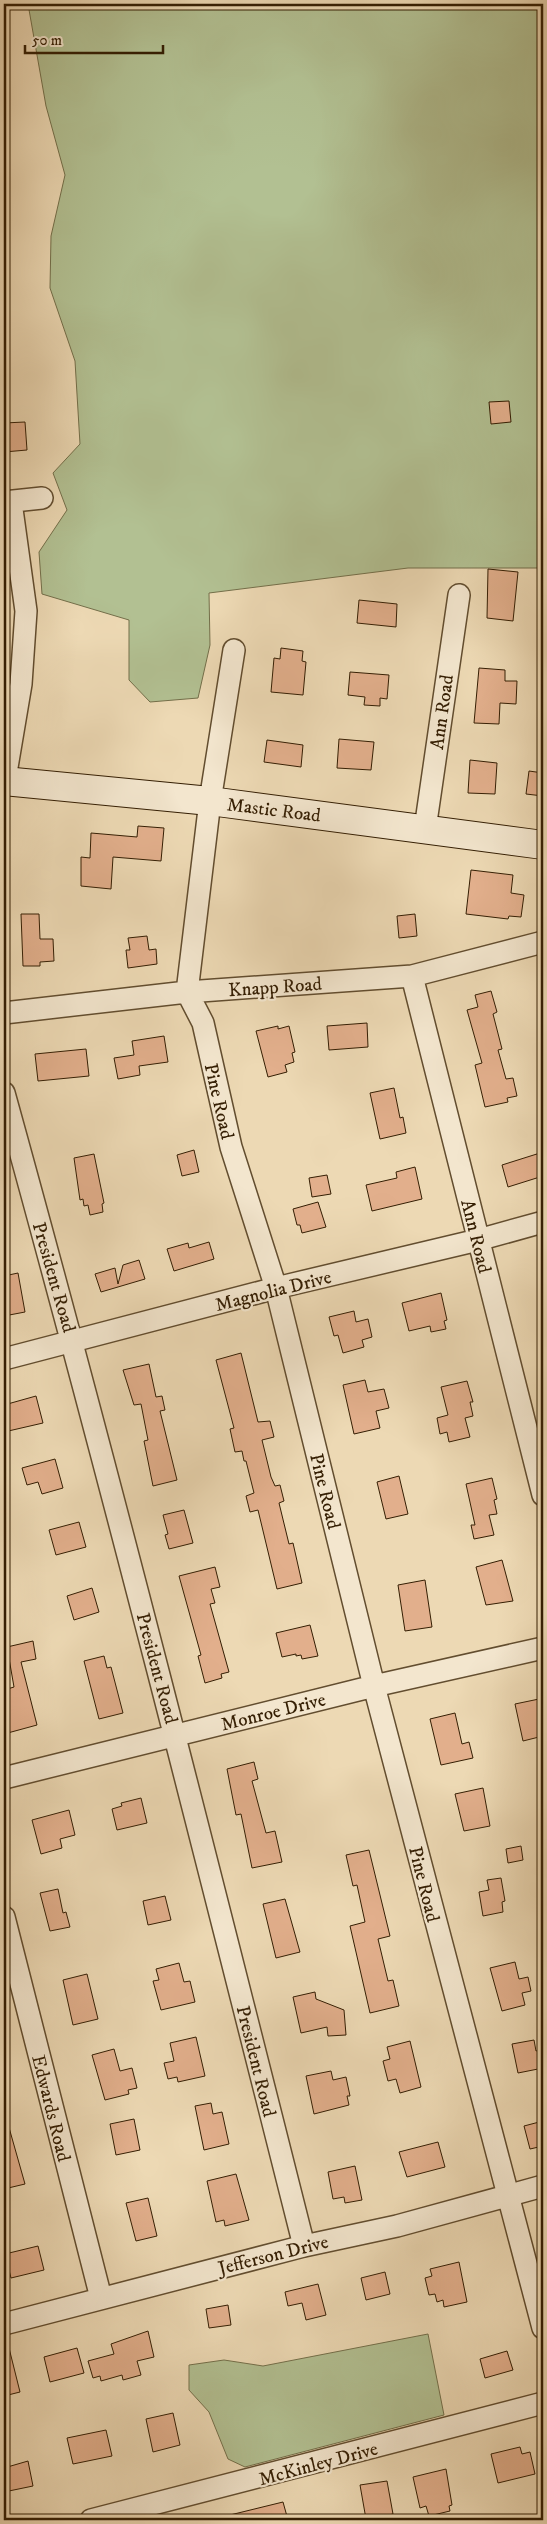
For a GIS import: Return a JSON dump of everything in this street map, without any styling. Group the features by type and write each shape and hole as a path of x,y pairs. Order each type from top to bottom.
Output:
{"main road":[{"name":"Mastic Road","path":"4,781 210,801 543,845"}],"street":[{"path":"4,785 21,684 26,610 7,502 42,498"},
{"name":"Ann Road","path":"425,829 459,595"},
{"path":"188,992 210,801 234,650"},
{"name":"Knapp Road","path":"4,1012 188,992 412,976 543,942"},
{"name":"Ann Road","path":"412,976 543,1495"},
{"name":"Pine Road","path":"188,992 203,1023 231,1148 276,1288 374,1686 543,2328"},
{"name":"President Road","path":"4,1093 73,1341 176,1736 304,2246"},
{"name":"Magnolia Drive","path":"4,1359 276,1288 478,1240 543,1222"},
{"name":"Monroe Drive","path":"4,1778 374,1686 543,1648"},
{"name":"Edwards Road","path":"4,1917 101,2298"},
{"name":"Jefferson Drive","path":"4,2324 304,2246 397,2226 543,2186"},
{"name":"McKinley Drive","path":"91,2520 543,2403"}],"green space":[{"path":"28,4 543,4 543,568 408,568 209,593 210,645 198,698 150,702 129,680 129,620 42,594 39,552 67,510 53,473 80,444 75,361 50,288 51,236 65,175 46,106"},
{"path":"428,2334 444,2415 245,2467 228,2459 209,2412 189,2390 189,2365 224,2360 263,2366"}],"building":[{"path":"509,401 511,422 491,424 489,402"},
{"path":"25,422 27,450 4,452 4,423"},
{"path":"488,569 518,572 513,621 487,618"},
{"path":"359,600 397,604 396,627 357,623"},
{"path":"281,648 303,651 302,661 306,662 303,695 271,692 274,658 280,659"},
{"path":"479,668 505,670 505,681 517,681 516,704 500,703 499,724 474,723"},
{"path":"350,672 389,675 387,699 380,698 380,706 364,705 365,697 348,695"},
{"path":"339,739 374,742 371,770 337,768"},
{"path":"267,740 303,745 301,767 264,762"},
{"path":"470,760 497,763 495,794 468,793"},
{"path":"529,771 543,773 543,796 526,794"},
{"path":"138,826 164,828 161,861 113,857 111,889 81,886 81,857 90,858 91,833 137,837"},
{"path":"471,870 513,875 511,893 524,895 521,917 509,916 508,919 466,914"},
{"path":"21,914 39,914 40,939 53,939 54,961 40,962 40,966 23,966"},
{"path":"415,914 417,936 399,938 397,916"},
{"path":"147,936 149,950 156,949 157,964 128,968 126,950 130,950 128,938"},
{"path":"491,991 497,1012 493,1014 502,1049 498,1050 506,1079 513,1078 517,1096 507,1098 508,1102 485,1107 475,1065 482,1063 467,1010 478,1007 475,995"},
{"path":"367,1023 368,1047 329,1050 327,1026"},
{"path":"278,1026 278,1029 289,1026 295,1052 292,1053 294,1062 285,1065 287,1072 268,1077 256,1031"},
{"path":"164,1036 168,1062 139,1066 140,1075 118,1079 114,1058 134,1055 132,1041"},
{"path":"86,1049 89,1076 38,1081 35,1054"},
{"path":"394,1088 400,1118 403,1117 406,1133 380,1139 370,1093"},
{"path":"194,1150 199,1172 182,1176 177,1155"},
{"path":"540,1153 543,1176 508,1187 502,1165"},
{"path":"94,1154 104,1203 102,1204 103,1212 90,1215 88,1205 84,1206 83,1199 80,1200 74,1158"},
{"path":"415,1167 422,1199 372,1211 366,1185 397,1178 396,1172"},
{"path":"327,1175 331,1194 312,1197 309,1178"},
{"path":"318,1202 326,1227 302,1233 300,1225 297,1225 293,1209"},
{"path":"209,1242 214,1259 174,1271 167,1249 188,1243 189,1248"},
{"path":"139,1260 145,1279 101,1292 95,1274 115,1268 118,1284 123,1265"},
{"path":"18,1273 25,1312 4,1316 4,1276"},
{"path":"441,1293 447,1320 444,1321 446,1329 431,1332 430,1326 409,1331 402,1303"},
{"path":"354,1311 356,1322 368,1319 372,1337 362,1340 364,1347 343,1353 338,1335 334,1336 329,1317"},
{"path":"241,1353 258,1422 270,1421 274,1437 262,1440 271,1477 275,1486 280,1485 284,1501 279,1503 289,1544 293,1543 302,1583 277,1589 258,1510 250,1512 246,1496 254,1493 242,1451 235,1452 230,1429 234,1428 216,1360"},
{"path":"149,1364 156,1397 162,1396 165,1410 160,1411 177,1480 153,1486 144,1441 148,1440 141,1404 134,1405 123,1370"},
{"path":"365,1380 368,1392 384,1389 389,1408 376,1411 380,1428 354,1434 343,1385"},
{"path":"467,1381 473,1402 470,1402 473,1416 465,1418 470,1437 449,1442 447,1432 440,1434 437,1418 448,1415 441,1387"},
{"path":"36,1396 43,1423 4,1432 4,1405"},
{"path":"55,1459 63,1488 42,1494 38,1482 27,1485 22,1468"},
{"path":"399,1476 408,1514 386,1519 377,1482"},
{"path":"492,1478 497,1499 494,1500 497,1514 489,1515 494,1535 474,1539 471,1525 475,1525 466,1484"},
{"path":"184,1510 193,1543 169,1549 165,1535 168,1534 163,1515"},
{"path":"79,1522 86,1547 56,1555 49,1530"},
{"path":"502,1560 513,1601 486,1605 476,1567"},
{"path":"215,1567 220,1587 211,1589 215,1603 210,1604 229,1672 221,1674 222,1678 205,1683 198,1656 201,1655 179,1576"},
{"path":"425,1580 432,1627 405,1631 398,1585"},
{"path":"92,1588 99,1612 74,1620 67,1596"},
{"path":"310,1625 318,1656 302,1659 301,1655 296,1656 296,1654 282,1657 276,1633"},
{"path":"33,1641 36,1659 21,1662 37,1725 4,1734 4,1713 8,1712 4,1690 14,1687 7,1647"},
{"path":"104,1656 107,1668 111,1667 123,1713 99,1719 84,1661"},
{"path":"539,1699 543,1719 543,1736 523,1741 515,1704"},
{"path":"455,1713 462,1744 469,1742 473,1758 441,1765 430,1719"},
{"path":"254,1762 258,1779 252,1781 266,1833 275,1831 282,1862 252,1868 241,1814 236,1815 227,1769"},
{"path":"483,1788 490,1826 464,1831 455,1794"},
{"path":"141,1798 147,1823 117,1830 112,1809 122,1806 121,1803"},
{"path":"69,1810 75,1835 60,1839 62,1848 41,1854 32,1820"},
{"path":"521,1846 523,1860 508,1863 506,1849"},
{"path":"369,1850 390,1936 378,1939 388,1981 393,1980 399,2006 370,2013 350,1926 365,1922 357,1885 353,1886 346,1855"},
{"path":"501,1878 505,1901 502,1902 503,1912 483,1916 479,1892 489,1890 487,1880"},
{"path":"58,1889 63,1913 66,1912 70,1927 50,1931 40,1893"},
{"path":"165,1896 171,1920 148,1925 143,1901"},
{"path":"285,1899 300,1952 276,1958 263,1904"},
{"path":"515,1962 519,1979 528,1977 531,1991 522,1993 525,2005 502,2011 490,1968"},
{"path":"179,1963 184,1982 190,1981 195,2002 161,2010 153,1981 159,1980 156,1969"},
{"path":"87,1974 98,2019 73,2025 63,1980"},
{"path":"315,1992 316,1999 344,2010 346,2035 328,2036 327,2027 301,2033 293,1997"},
{"path":"196,2037 205,2076 178,2082 177,2077 168,2079 164,2063 174,2061 170,2043"},
{"path":"534,2040 536,2051 543,2049 543,2068 518,2073 512,2044"},
{"path":"410,2041 421,2087 400,2093 396,2079 388,2081 383,2061 390,2059 387,2047"},
{"path":"114,2049 120,2071 132,2068 137,2088 128,2090 129,2094 105,2100 92,2055"},
{"path":"331,2071 333,2080 346,2077 350,2096 347,2096 349,2105 314,2114 306,2076"},
{"path":"211,2103 213,2114 222,2112 229,2144 204,2150 195,2106"},
{"path":"134,2119 140,2150 116,2155 110,2124"},
{"path":"543,2121 543,2146 530,2149 524,2126"},
{"path":"4,2124 8,2124 25,2184 4,2189"},
{"path":"438,2142 445,2167 407,2177 399,2152"},
{"path":"355,2166 362,2200 345,2203 344,2197 333,2199 328,2172"},
{"path":"236,2174 249,2220 225,2226 224,2220 216,2222 207,2181"},
{"path":"148,2198 157,2236 136,2241 126,2203"},
{"path":"38,2246 44,2270 11,2278 5,2254"},
{"path":"459,2262 467,2302 444,2307 443,2300 437,2302 435,2294 429,2295 425,2278 432,2276 430,2269"},
{"path":"385,2272 390,2294 366,2300 361,2278"},
{"path":"318,2284 326,2315 306,2320 302,2303 288,2306 285,2292"},
{"path":"228,2305 231,2325 209,2328 206,2309"},
{"path":"148,2331 154,2357 137,2361 141,2375 123,2380 122,2375 101,2381 100,2376 93,2378 88,2361 114,2354 111,2344"},
{"path":"4,2348 9,2348 20,2392 4,2396"},
{"path":"77,2348 84,2373 50,2382 44,2357"},
{"path":"507,2351 513,2370 485,2378 480,2359"},
{"path":"173,2413 180,2445 153,2452 146,2419"},
{"path":"106,2430 112,2456 73,2464 67,2438"},
{"path":"520,2447 522,2454 530,2452 535,2474 498,2483 491,2454"},
{"path":"28,2461 33,2486 4,2492 4,2468"},
{"path":"446,2469 452,2505 449,2506 450,2511 429,2516 426,2506 420,2508 413,2477"},
{"path":"387,2481 393,2514 366,2519 360,2485"},
{"path":"283,2502 288,2520 231,2520 230,2515"}]}
